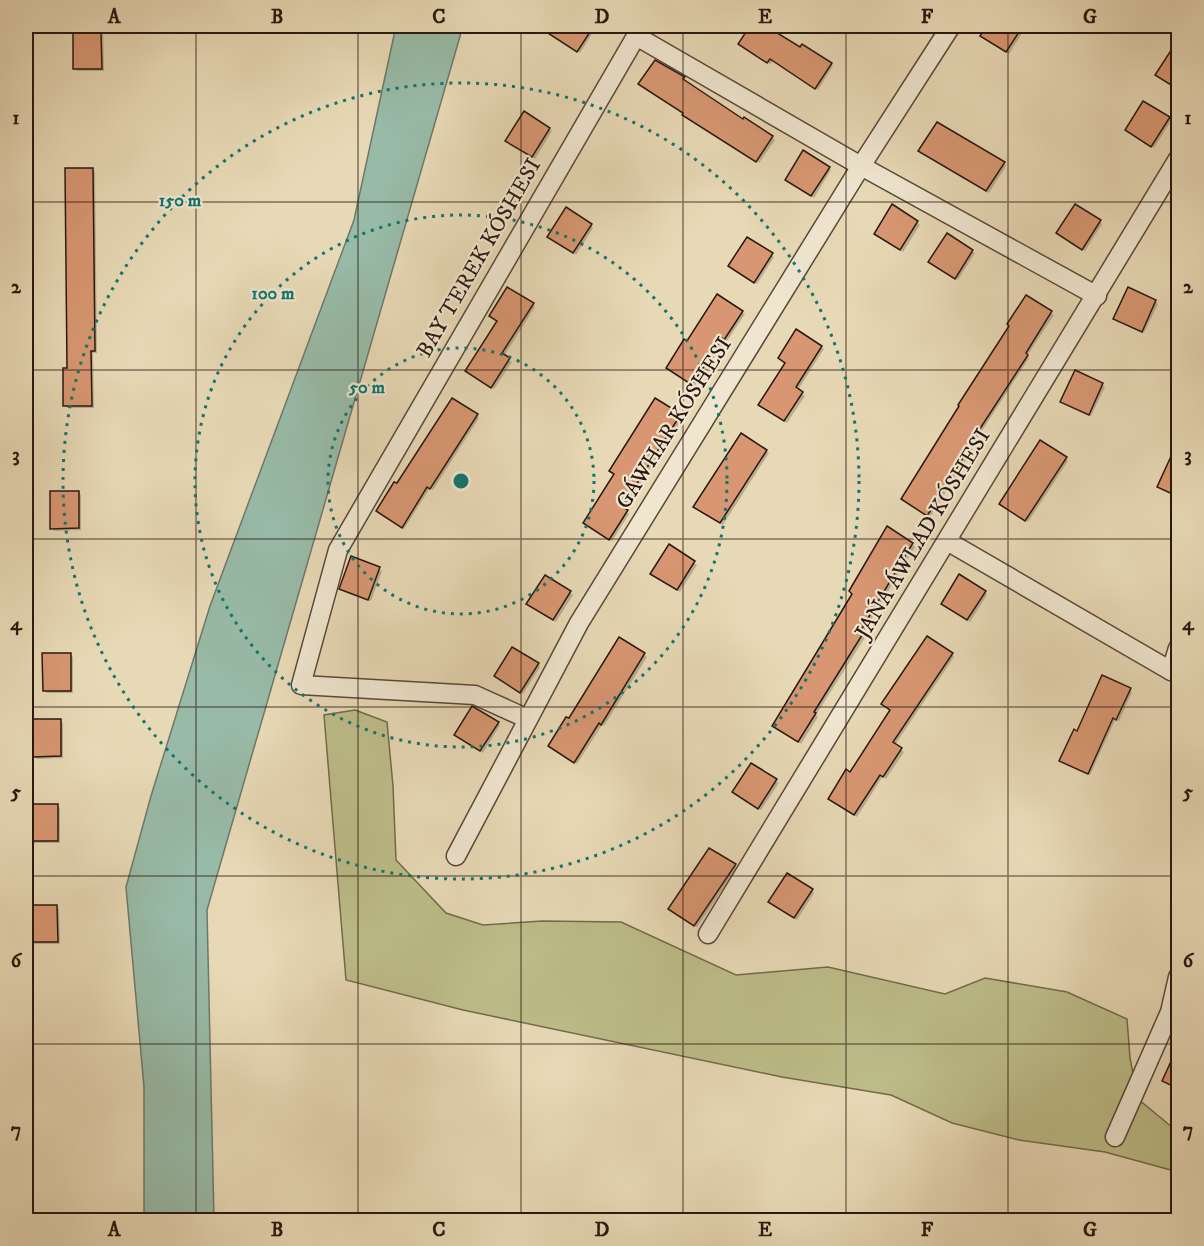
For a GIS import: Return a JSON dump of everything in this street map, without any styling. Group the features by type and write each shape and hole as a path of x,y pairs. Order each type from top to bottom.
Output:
{"street":[{"name":"GÁWHAR KÓSHESI","path":"456,856 579,623 861,166 951,26"},
{"path":"639,31 861,166 1097,296"},
{"name":"BAY TEREK KÓSHESI","path":"528,719 475,695 301,685 338,550 639,31"},
{"name":"JAŃA ÁWLAD KÓSHESI","path":"708,934 1179,159"},
{"path":"948,541 1175,672 1179,648"},
{"path":"1115,1137 1170,1012 1179,977"}],"shaded area":[{"path":"396,26 463,26 207,910 214,1220 144,1220 144,1087 126,887 151,796 210,606 354,220"},
{"path":"355,710 387,722 393,786 396,860 446,913 483,925 542,921 621,922 736,975 828,967 945,994 985,978 1067,992 1127,1019 1130,1058 1138,1099 1178,1132 1178,1172 1105,1152 1019,1140 952,1123 891,1095 782,1077 463,1010 346,980 324,715"}],"building":[{"path":"537,26 594,26 577,52"},
{"path":"750,26 766,26 800,47 802,44 832,63 815,89 770,59 767,63 738,44"},
{"path":"986,26 1023,26 1006,52 980,36"},
{"path":"73,32 101,32 102,69 73,69"},
{"path":"1179,38 1179,90 1155,75"},
{"path":"655,60 685,77 683,79 743,119 744,117 773,136 756,162 638,84"},
{"path":"1143,101 1170,117 1151,147 1125,130"},
{"path":"524,111 550,128 532,157 505,141"},
{"path":"937,122 1005,162 986,191 918,151"},
{"path":"803,150 830,167 811,196 785,180"},
{"path":"65,168 93,168 95,351 91,351 92,406 63,406 63,368 67,368"},
{"path":"892,204 918,221 900,250 874,234"},
{"path":"1075,204 1101,220 1082,250 1056,233"},
{"path":"566,207 592,224 573,253 547,237"},
{"path":"947,233 973,250 955,279 928,262"},
{"path":"747,237 773,253 754,283 728,266"},
{"path":"507,287 534,303 502,353 510,358 491,388 465,371 497,321 489,316"},
{"path":"1128,287 1156,300 1142,332 1113,319"},
{"path":"717,294 743,311 724,340 722,338 692,385 666,368 684,339 687,341"},
{"path":"1026,295 1052,311 1026,353 1028,355 970,444 927,516 901,499"},
{"path":"796,329 822,346 796,387 803,392 784,421 758,405 785,363 778,358"},
{"path":"1075,370 1103,383 1089,415 1060,402"},
{"path":"452,398 478,414 430,489 427,487 402,528 376,511"},
{"path":"655,398 681,414 622,507 628,510 609,540 583,523 614,474 609,471"},
{"path":"741,433 767,450 720,523 693,507"},
{"path":"1179,439 1179,497 1157,487"},
{"path":"1040,440 1067,457 1025,521 999,504"},
{"path":"50,491 79,491 79,528 50,529"},
{"path":"887,526 913,543 861,630 864,632 798,742 772,726 852,594 849,591"},
{"path":"669,544 695,561 677,590 650,574"},
{"path":"351,556 380,567 368,600 339,589"},
{"path":"959,574 986,591 967,620 941,604"},
{"path":"545,575 571,591 553,620 526,604"},
{"path":"927,636 953,653 893,742 902,748 883,777 880,775 854,815 828,799 846,769 850,772 890,710 881,704"},
{"path":"619,637 645,653 601,725 599,723 574,763 548,746 566,717 569,718"},
{"path":"512,647 539,663 520,693 494,676"},
{"path":"42,653 71,653 71,691 43,691"},
{"path":"1102,675 1131,688 1116,720 1113,718 1088,774 1059,761 1074,729 1077,731"},
{"path":"472,706 499,722 480,751 454,735"},
{"path":"32,719 61,719 61,756 33,757"},
{"path":"751,763 777,779 758,809 732,792"},
{"path":"30,804 58,804 58,841 30,841"},
{"path":"709,848 736,864 694,926 668,909"},
{"path":"787,873 813,889 794,918 768,902"},
{"path":"29,905 57,905 58,942 29,942"},
{"path":"1179,1044 1179,1089 1162,1081"}]}
